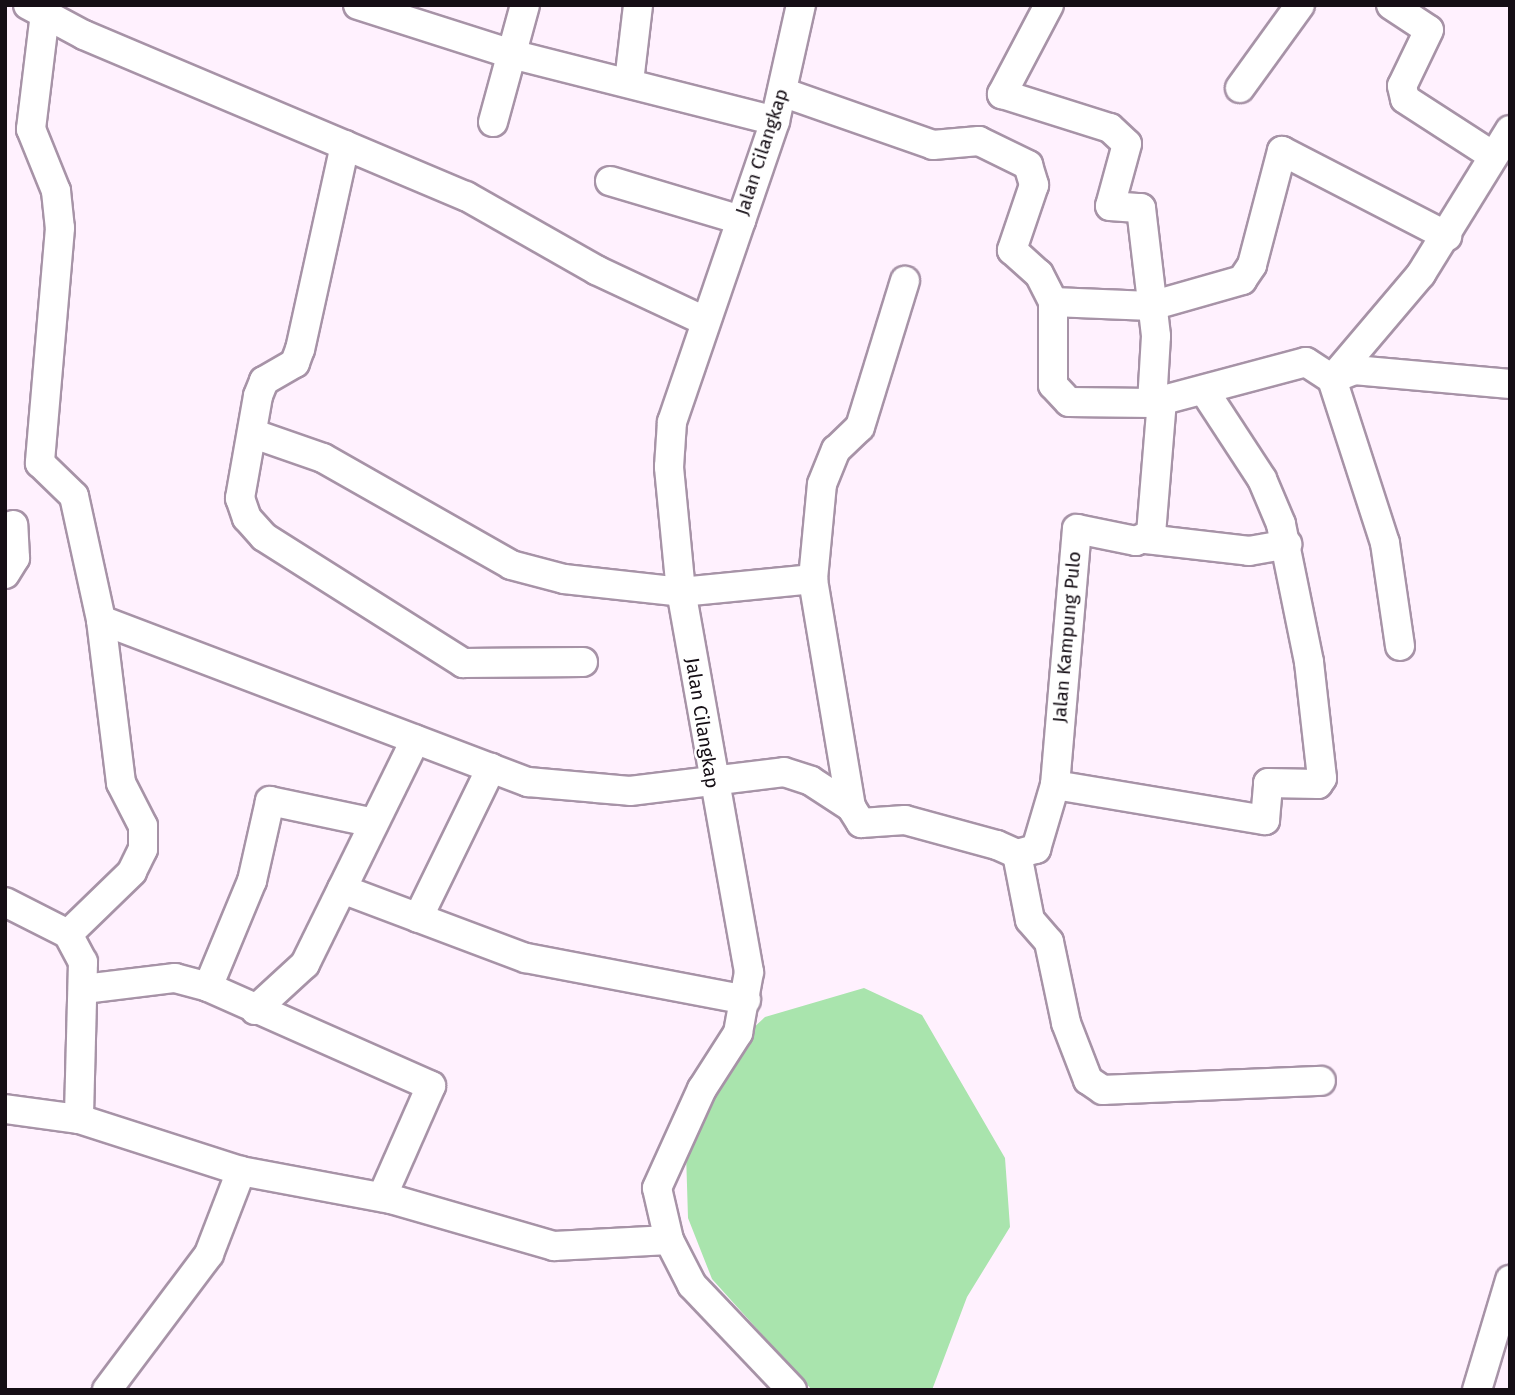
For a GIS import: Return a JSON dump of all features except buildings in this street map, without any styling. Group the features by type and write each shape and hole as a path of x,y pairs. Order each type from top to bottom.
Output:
{"street":[{"path":"358,5 515,55 775,121"},
{"path":"493,122 515,55 524,5"},
{"path":"629,82 638,5"},
{"name":"Jalan Cilangkap","path":"792,1390 692,1285 669,1240 657,1188 661,1169 738,1033 749,972 710,779 681,592 669,467 672,422 775,121 801,5"},
{"path":"1049,5 1002,94 1110,128 1127,144 1110,206 1141,208 1157,402 1153,525 1146,539 1249,551 1287,544"},
{"path":"1240,88 1300,5"},
{"path":"1391,5 1429,30 1402,86 1405,99 1493,156"},
{"path":"68,934 116,892 143,849 143,826 121,783 101,620 74,496 40,463 60,228 57,191 31,129 38,7 345,145 466,196 596,270 705,321"},
{"path":"782,92 933,145 979,141 1028,165 1034,185 1012,250 1036,271 1053,302 1056,393 1069,402 1157,402 1205,392 1299,363 1332,379 1385,543 1400,646"},
{"path":"1332,379 1447,236 1510,130"},
{"path":"345,145 300,349 295,363 264,381 240,498 264,537 463,663 583,662"},
{"path":"1053,302 1151,306 1242,280 1252,265 1282,151 1447,236"},
{"path":"610,181 741,220"},
{"path":"905,281 860,427 836,450 822,484 813,579 851,807 861,822 905,820 1017,854 1030,920 1049,942 1066,1023 1088,1080 1103,1090 1321,1080"},
{"path":"1332,379 1353,370 1510,384"},
{"path":"1055,785 1265,820 1268,783 1318,784 1309,662 1287,544 1262,479 1205,392"},
{"path":"254,434 323,458 510,565 610,586 681,592 813,579"},
{"path":"5,575 15,558 13,525"},
{"name":"Jalan Kampung Pulo","path":"1017,854 1036,849 1055,785 1077,528 1146,539"},
{"path":"101,620 528,782 592,792 710,779 798,774 851,807"},
{"path":"255,1010 305,964 415,740"},
{"path":"418,918 491,768"},
{"path":"208,987 253,881 270,801 374,823"},
{"path":"342,889 526,958 746,1000"},
{"path":"5,902 68,934 83,962 85,989 79,1119"},
{"path":"85,989 176,978 208,987 431,1086 382,1197"},
{"path":"5,1109 79,1119 241,1171 382,1197 554,1246 669,1240"},
{"path":"107,1390 209,1254 241,1171"},
{"path":"1477,1390 1510,1280"}],"green space":[{"path":"864,988 922,1015 1005,1158 1010,1227 967,1297 932,1390 812,1390 712,1279 688,1218 686,1153 720,1076 750,1031 765,1017"}]}
